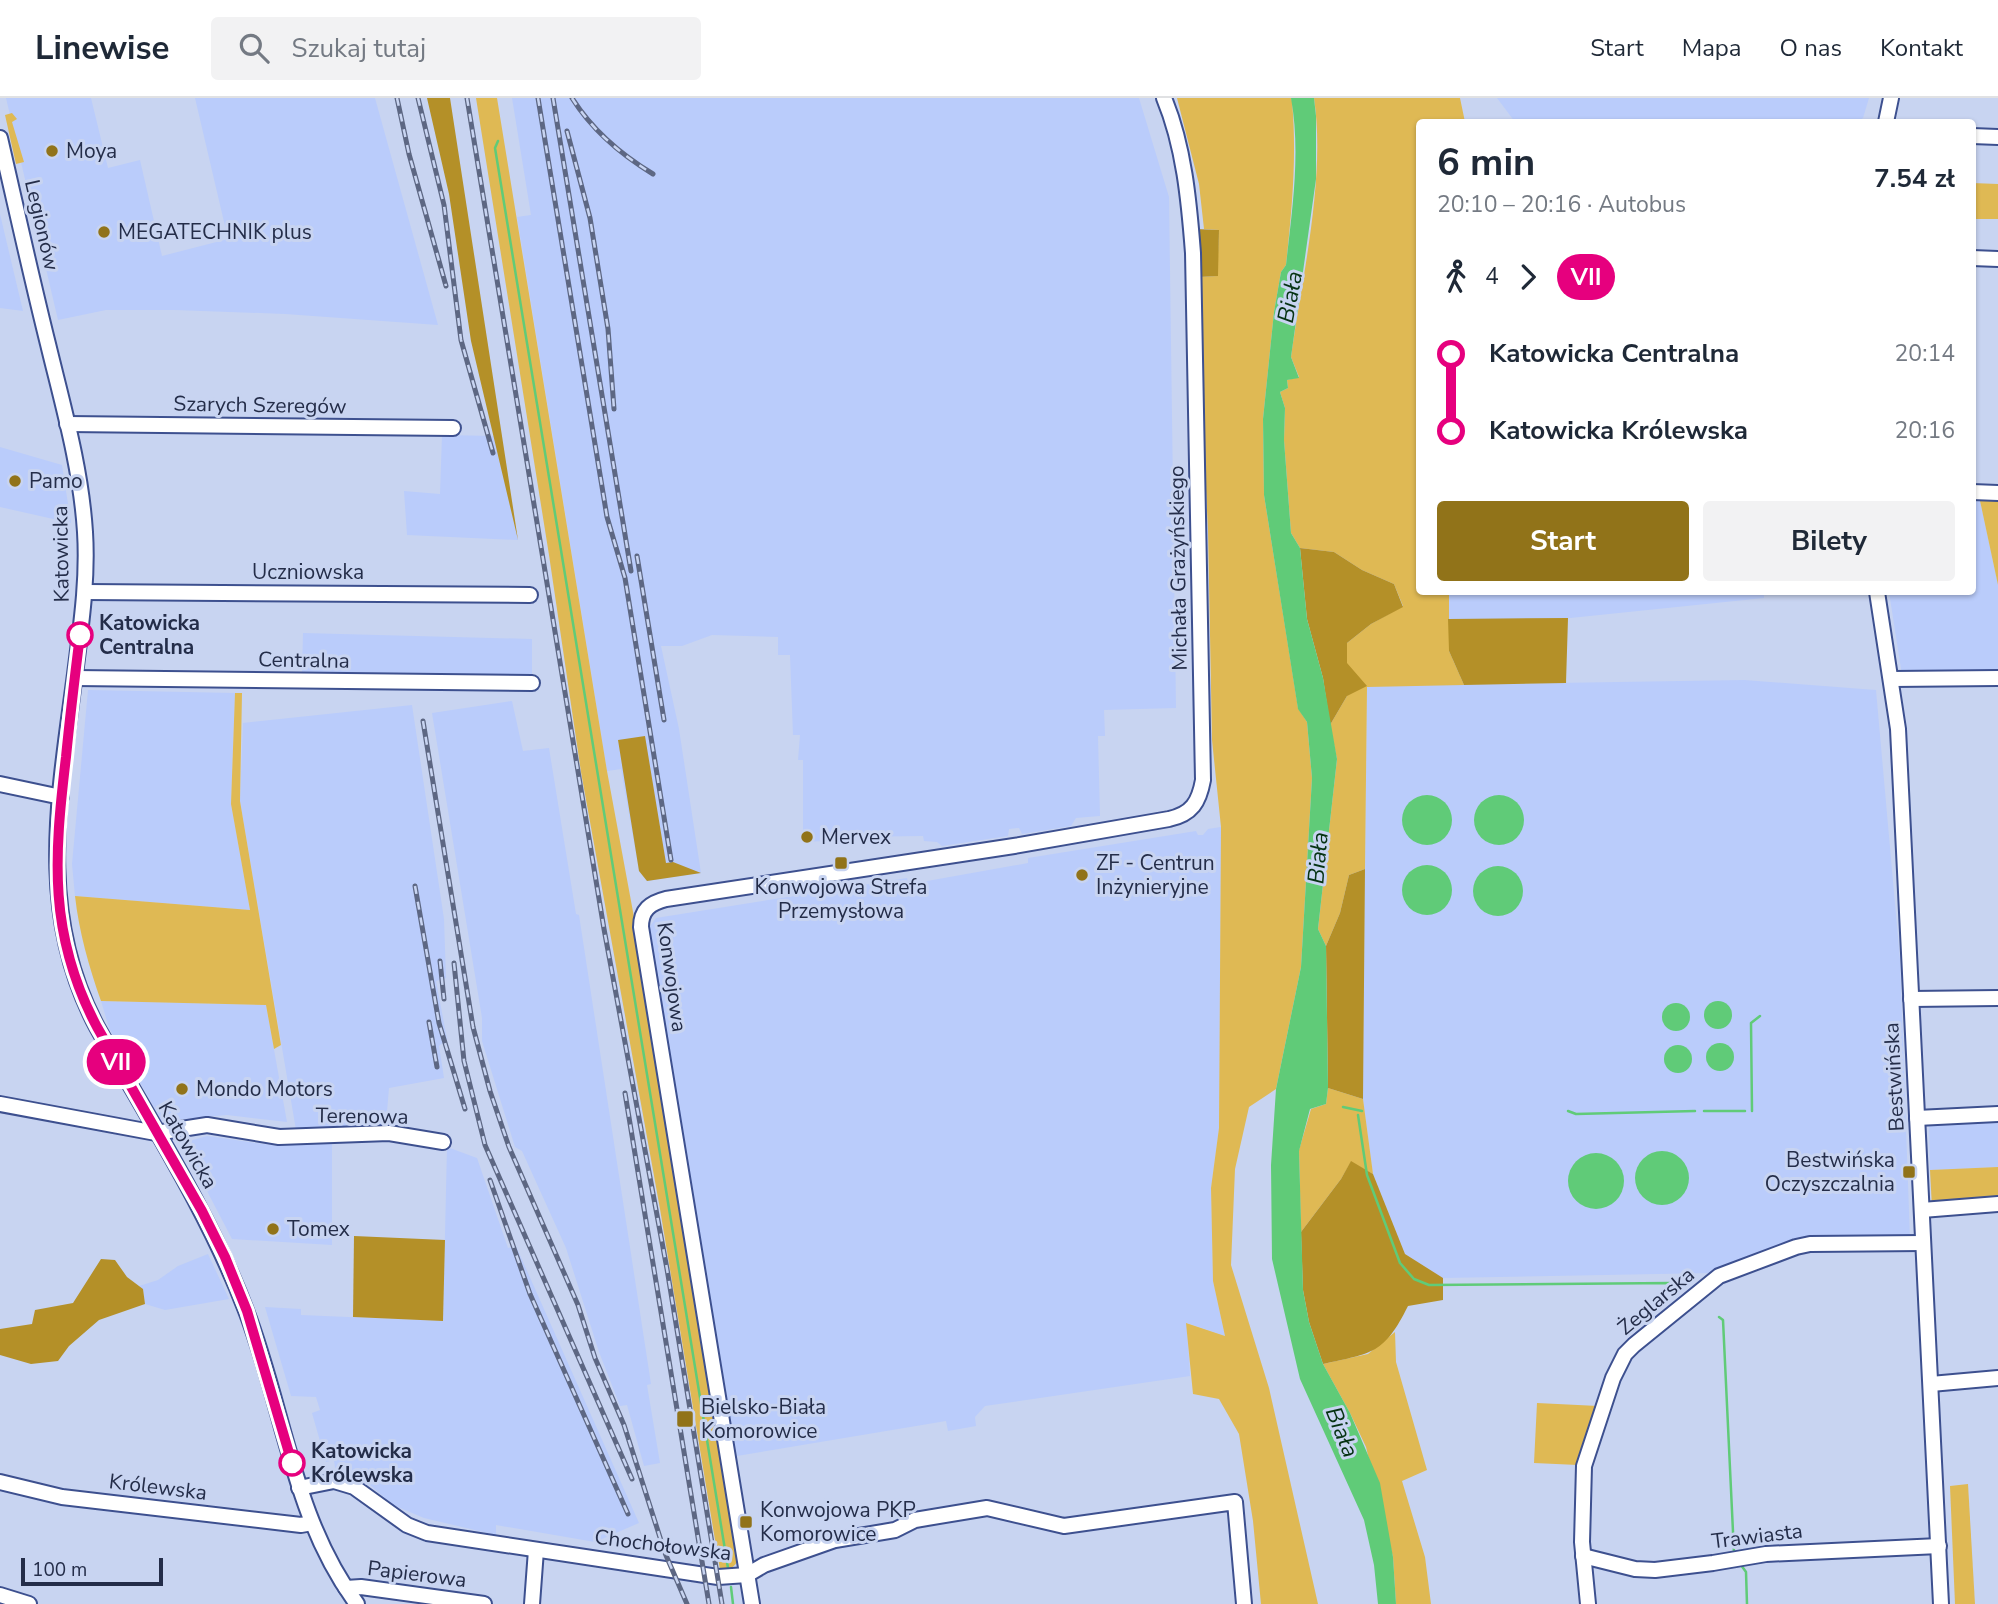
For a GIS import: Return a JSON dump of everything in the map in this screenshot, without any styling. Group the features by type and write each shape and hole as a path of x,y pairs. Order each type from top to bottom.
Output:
{"street":[{"name":"Michała Grażyńskiego","path":"1164,98 1189,200 1195,325 1203,780 1200,796 1193,808"},
{"path":"1887,119 1891,98"},
{"path":"1976,136 1998,137"},
{"name":"Legionów","path":"0,138 42,322"},
{"path":"1976,258 1998,259"},
{"name":"Katowicka","path":"42,322 77,469 85,531 86,592 57,836 57,884 62,928 72,971 83,1000 202,1211 229,1268 264,1363 299,1488 312,1523 335,1571 357,1604"},
{"name":"Szarych Szeregów","path":"67,424 453,428"},
{"path":"1976,492 1998,493"},
{"name":"Uczniowska","path":"86,592 530,595"},
{"name":"Bestwińska","path":"1878,595 1898,729 1941,1604"},
{"name":"Centralna","path":"75,678 533,683"},
{"path":"1892,680 1998,678"},
{"path":"0,785 61,797"},
{"name":"Konwojowa","path":"752,1604 640,927 641,917 646,908 666,899 1014,846 1184,816 1193,808"},
{"path":"1911,999 1998,998"},
{"name":"Terenowa","path":"0,1104 156,1133 207,1125 279,1138 389,1133 443,1142"},
{"path":"1917,1118 1998,1114"},
{"path":"1922,1210 1998,1204"},
{"name":"Żeglarska","path":"1588,1604 1583,1556 1582,1495 1587,1454 1618,1367 1634,1345 1719,1276 1796,1247 1810,1244 1923,1243"},
{"path":"1931,1384 1998,1378"},
{"name":"Królewska","path":"0,1482 62,1497 292,1524 312,1523"},
{"name":"Chochołowska","path":"299,1488 334,1482 355,1487 407,1525 427,1533 705,1576 747,1575 764,1565 835,1540 895,1530 915,1520 987,1508 1064,1526 1235,1502 1244,1604"},
{"name":"Trawiasta","path":"1583,1556 1635,1569 1655,1570 1777,1553 1939,1546"},
{"path":"532,1604 536,1550"},
{"name":"Papierowa","path":"346,1588 361,1587 484,1604"},
{"path":"0,1595 29,1604"}],"shaded area":[{"path":"6,98 91,98 108,168 140,160 162,256 228,239 195,98 375,98 438,325 285,314 175,310 106,310 58,320"},
{"path":"427,98 450,98 518,540 471,341 449,194"},
{"path":"476,98 497,98 607,771 636,928 740,1555 735,1565 724,1570 720,1570 660,1209 581,772"},
{"path":"512,98 1139,98 1169,197 1176,708 1104,710 1105,736 1098,736 1100,816 1076,818 1071,826 1022,834 1019,828 1009,829 1008,836 942,846 937,842 924,841 923,836 848,837 845,840 803,842 803,760 798,760 800,735 793,735 790,655 778,655 778,637 712,635 682,646 661,646 679,729 701,873 647,881 639,871 621,769 607,771 517,217 531,215"},
{"path":"1177,98 1291,98 1292,101 1292,203 1286,265 1281,272 1274,312 1263,419 1264,495 1298,708 1307,722 1312,778 1301,967 1276,1089 1249,1107 1235,1169 1231,1265 1269,1388 1318,1604 1261,1604 1253,1521 1239,1434 1219,1399 1193,1394 1186,1323 1225,1336 1213,1281 1211,1188 1219,1128 1221,827 1212,740 1208,530 1198,277 1217,276 1219,230 1204,229 1199,184"},
{"path":"1314,98 1460,98 1464,119 1416,119 1416,595 1449,595 1449,651 1464,685 1367,687 1365,869 1349,875 1340,913 1326,946 1318,929 1337,759 1330,725 1347,696 1347,643 1371,624 1403,606 1394,584 1362,570 1334,552 1300,548 1291,533 1284,440 1285,408 1280,392 1288,388 1287,380 1299,377 1291,357 1315,194 1317,129"},
{"path":"1497,98 1869,98 1862,119 1513,119"},
{"path":"12,113 17,119 12,122 24,162 16,164 5,115"},
{"path":"1976,183 1998,184 1998,219 1976,219"},
{"path":"0,214 23,311 0,308"},
{"path":"1196,229 1219,230 1218,276 1198,277"},
{"path":"442,435 495,436 518,540 407,535 404,491 440,494"},
{"path":"0,447 62,465 71,523 0,507"},
{"path":"1976,496 1979,496 1998,585 1998,673 1902,675 1889,595 1976,595"},
{"path":"1979,496 1998,498 1998,585"},
{"path":"1300,548 1334,552 1362,570 1394,584 1403,607 1371,624 1347,643 1347,663 1367,686 1347,696 1330,725 1323,678 1307,619"},
{"path":"1449,595 1764,595 1764,598 1551,620 1448,619"},
{"path":"1568,618 1566,683 1464,685 1449,651 1448,619"},
{"path":"303,633 532,639 532,678 302,673"},
{"path":"1744,680 1876,690 1900,960 1910,1239 1849,1241 1712,1273 1443,1278 1405,1254 1373,1174 1363,1099 1367,686"},
{"path":"88,690 235,693 231,804 250,910 75,896 72,864"},
{"path":"235,693 242,693 240,801 281,1045 274,1049 266,1005 101,1001 85,949 75,896 250,910 231,804"},
{"path":"512,701 523,751 549,748 576,914 579,915 651,1384 647,1385 660,1463 644,1466 627,1405 620,1406 599,1352 566,1248 522,1151 515,1147 482,1041 482,1018 432,713"},
{"path":"412,705 444,919 446,978 436,981 447,1039 439,1046 444,1078 389,1088 386,1124 381,1128 296,1130 240,801 243,723"},
{"path":"645,736 666,863 673,862 701,873 647,881 639,871 618,740"},
{"path":"1221,827 1219,1128 1211,1188 1213,1281 1225,1336 1187,1323 1190,1376 985,1406 975,1417 976,1426 948,1431 946,1421 737,1456 648,929 656,918 907,878 910,890 917,888 916,883 1028,863 1028,858 1196,831 1198,835 1203,835 1208,829"},
{"path":"1365,869 1363,1099 1328,1088 1326,946 1340,913 1349,875"},
{"path":"101,1001 266,1005 287,1122 227,1115 162,1121 109,1028"},
{"path":"1328,1088 1363,1099 1373,1174 1351,1162 1301,1232 1299,1150 1311,1109 1326,1104"},
{"path":"1998,1119 1998,1167 1930,1170 1929,1122"},
{"path":"207,1136 277,1146 332,1142 332,1245 232,1239 182,1143"},
{"path":"447,1147 477,1158 508,1248 516,1246 639,1523 595,1542 496,1525 496,1535 424,1518 393,1505 363,1479 335,1468 334,1460 326,1462 312,1413 320,1410 316,1397 291,1396 265,1307 301,1309 301,1315 443,1321"},
{"path":"1351,1161 1373,1174 1405,1254 1443,1278 1443,1300 1408,1306 1392,1334 1375,1349 1323,1364 1309,1322 1303,1290 1301,1232 1341,1179"},
{"path":"1998,1167 1998,1202 1932,1208 1930,1170"},
{"path":"354,1236 445,1240 443,1321 353,1317"},
{"path":"208,1254 229,1299 165,1310 145,1304 143,1289 139,1286 158,1280 178,1266"},
{"path":"101,1259 115,1260 127,1277 143,1289 145,1304 99,1320 69,1346 58,1361 31,1364 0,1355 0,1329 32,1324 35,1310 73,1303"},
{"path":"1395,1332 1396,1362 1427,1470 1402,1481 1425,1557 1431,1604 1396,1604 1393,1557 1366,1447 1323,1364 1368,1354"},
{"path":"1537,1403 1598,1406 1578,1465 1534,1463"},
{"path":"1968,1484 1975,1604 1955,1604 1950,1486"}],"water":[{"name":"Biała","path":"1291,98 1314,98 1316,179 1291,357 1299,378 1287,380 1288,388 1280,392 1285,408 1284,440 1291,533 1300,548 1307,619 1323,678 1337,759 1318,929 1326,946 1328,1088 1326,1104 1310,1109 1299,1151 1303,1290 1309,1322 1323,1364 1350,1413 1380,1483 1393,1557 1396,1604 1378,1604 1374,1565 1364,1520 1300,1379 1272,1259 1271,1165 1276,1089 1301,967 1312,778 1307,722 1298,709 1264,495 1263,419 1274,312 1281,272 1286,265 1294,182 1295,140"},
{"path":"1427,795 1445,802 1452,820 1445,838 1427,845 1409,838 1402,820 1409,802"},
{"path":"1499,795 1517,802 1524,820 1517,838 1499,845 1481,838 1474,820 1481,802"},
{"path":"1427,865 1445,872 1452,890 1445,908 1427,915 1409,908 1402,890 1409,872"},
{"path":"1498,866 1516,873 1523,891 1516,909 1498,916 1480,909 1473,891 1480,873"},
{"path":"1718,1001 1728,1005 1732,1015 1728,1025 1718,1029 1708,1025 1704,1015 1708,1005"},
{"path":"1676,1003 1686,1007 1690,1017 1686,1027 1676,1031 1666,1027 1662,1017 1666,1007"},
{"path":"1720,1043 1730,1047 1734,1057 1730,1067 1720,1071 1710,1067 1706,1057 1710,1047"},
{"path":"1678,1045 1688,1049 1692,1059 1688,1069 1678,1073 1668,1069 1664,1059 1668,1049"},
{"path":"1667,1151 1677,1155 1685,1163 1689,1178 1685,1193 1677,1201 1657,1205 1647,1201 1639,1193 1635,1173 1639,1163 1647,1155"},
{"path":"1596,1153 1607,1155 1616,1161 1622,1170 1622,1192 1616,1201 1607,1207 1596,1209 1585,1207 1576,1201 1570,1192 1568,1181 1570,1170 1576,1161 1585,1155"}],"waterway":[{"path":"498,141 495,148 728,1568"},
{"path":"1752,1111 1751,1023 1760,1016"},
{"path":"1343,1107 1362,1111"},
{"path":"1568,1111 1576,1114 1695,1111"},
{"path":"1704,1111 1745,1111"},
{"path":"1358,1115 1367,1175 1400,1263 1414,1279 1429,1285 1672,1283 1681,1289"},
{"path":"1719,1317 1723,1320 1734,1553"},
{"path":"1741,1565 1746,1572 1747,1604"},
{"path":"731,1587 733,1604"}],"railway":[{"path":"397,98 409,154 446,286"},
{"path":"418,98 444,205 461,340 493,453"},
{"path":"467,98 604,929 667,1269 722,1604"},
{"path":"538,98 607,517 625,578 671,860"},
{"path":"553,98 631,571"},
{"path":"572,98 588,121 608,140 653,174"},
{"path":"567,131 590,218 608,329 614,409"},
{"path":"637,556 664,720"},
{"path":"423,721 473,1027 490,1091 509,1147 578,1305 595,1358 624,1425 665,1553 687,1604"},
{"path":"415,886 439,1023 465,1109"},
{"path":"440,961 444,999"},
{"path":"454,963 464,1061 485,1145 632,1479"},
{"path":"429,1022 437,1067"},
{"path":"625,1093 709,1604"},
{"path":"490,1180 530,1294 628,1514"}],"bus line":[{"name":"VII","path":"80,635 56,862 62,928 72,971 97,1027 202,1211 225,1257 264,1363 292,1463"}],"place":[{"name":"Moya","path":"52,151"},
{"name":"MEGATECHNIK plus","path":"104,232"},
{"name":"Pamo","path":"15,481"},
{"name":"Katowicka Centralna","path":"80,635"},
{"name":"Mervex","path":"807,837"},
{"name":"Konwojowa Strefa Przemysłowa","path":"841,863"},
{"name":"ZF - Centrun Inżynieryjne","path":"1082,875"},
{"name":"Mondo Motors","path":"182,1089"},
{"name":"Bestwińska Oczyszczalnia","path":"1909,1172"},
{"name":"Tomex","path":"273,1229"},
{"name":"Bielsko-Biała Komorowice","path":"685,1419"},
{"name":"Katowicka Królewska","path":"292,1463"},
{"name":"Konwojowa PKP Komorowice","path":"746,1522"}]}
